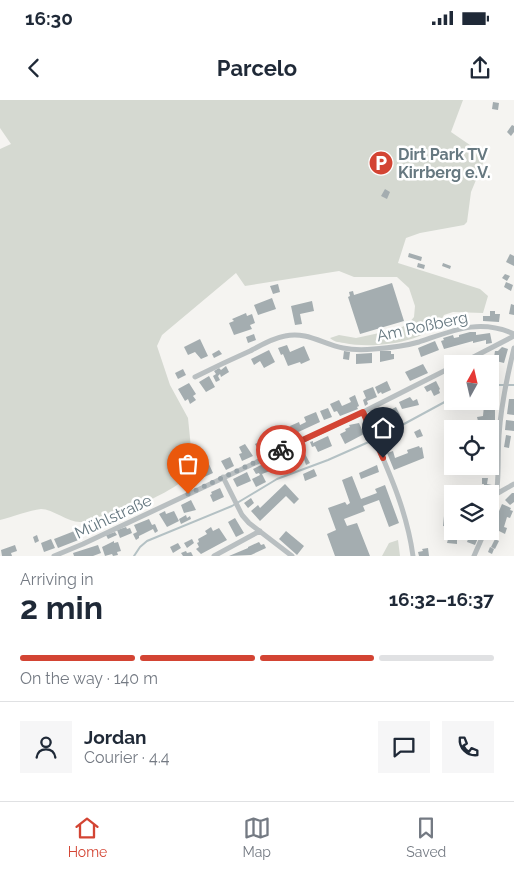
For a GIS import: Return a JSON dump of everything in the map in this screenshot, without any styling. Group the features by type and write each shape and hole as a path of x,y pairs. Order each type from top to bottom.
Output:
{"street":[{"name":"Am Roßberg","path":"195,377 282,336 309,336 338,346 355,349 374,349 406,345 458,328 500,328 514,335"},
{"path":"476,355 514,335"},
{"path":"498,485 499,436 504,389 514,348"},
{"name":"Mühlstraße","path":"54,556 363,412 444,372"},
{"path":"363,412 407,519 413,556"},
{"path":"222,477 234,502 249,523 292,556"},
{"path":"499,492 514,484"},
{"path":"214,556 260,531"},
{"path":"474,556 481,540"}],"shaded area":[{"path":"0,100 463,100 451,132 486,156 471,192 467,222 464,225 420,233 406,238 398,263 480,289 488,296 483,313 453,312 444,315 437,325 414,338 384,344 356,345 335,341 330,338 339,335 356,338 398,329 408,324 414,317 415,306 409,288 397,277 354,277 339,271 245,286 236,273 162,335 157,346 170,385 188,418 191,448 186,478 151,499 106,517 76,522 51,511 41,509 0,520 0,149 11,144 0,128"},
{"path":"398,540 400,556 382,556 389,543"}],"building":[{"path":"493,102 499,103 498,110 492,109"},
{"path":"512,125 514,126 514,132 511,136 507,132"},
{"path":"385,189 390,192 387,199 381,196"},
{"path":"409,253 422,257 421,261 408,257"},
{"path":"510,254 514,256 514,266 506,262"},
{"path":"418,263 425,265 424,269 417,267"},
{"path":"443,263 451,266 450,269 442,266"},
{"path":"505,274 510,276 507,281 502,278"},
{"path":"506,282 513,285 511,291 504,287"},
{"path":"392,283 404,321 360,334 348,297 350,296 349,292 353,291 354,295"},
{"path":"278,284 280,292 273,294 270,286"},
{"path":"272,298 276,309 258,315 254,305"},
{"path":"312,301 314,311 300,314 302,324 295,325 291,306"},
{"path":"511,304 514,305 514,315 509,314"},
{"path":"490,311 500,314 499,322 483,321 483,316 490,316"},
{"path":"246,313 247,316 252,314 255,323 250,325 252,329 234,335 229,323 234,321 232,319"},
{"path":"465,316 466,322 447,325 446,319"},
{"path":"476,332 476,335 490,333 492,343 486,344 486,340 473,343 473,341 444,349 441,341 444,340 443,338 453,335 454,338 459,337 459,335"},
{"path":"254,334 256,340 248,343 246,337"},
{"path":"200,339 208,356 201,359 195,352 188,355 184,347"},
{"path":"435,341 439,350 421,357 418,348"},
{"path":"287,345 290,352 304,346 310,360 288,366 278,348"},
{"path":"502,347 508,349 504,363 499,362 499,355 494,355 495,351"},
{"path":"219,350 222,354 214,358 212,354"},
{"path":"269,350 275,362 264,368 260,361 254,365 251,359"},
{"path":"344,351 350,352 349,360 343,359"},
{"path":"380,351 391,351 391,354 394,354 394,359 380,362"},
{"path":"372,353 372,363 356,364 356,354"},
{"path":"423,364 428,373 410,381 405,372"},
{"path":"226,366 229,372 221,377 220,374 218,376 220,380 216,382 213,376 216,374 214,371 219,368 221,370"},
{"path":"183,369 186,375 178,379 175,373"},
{"path":"209,376 215,387 206,392 199,382"},
{"path":"387,381 391,390 378,394 375,387"},
{"path":"436,381 440,393 434,396 431,390 427,392 424,387"},
{"path":"189,383 196,394 193,396 196,400 190,404 188,399 185,401 178,389"},
{"path":"373,387 377,397 367,401 368,404 365,406 363,400 366,398 363,391"},
{"path":"355,395 359,406 357,407 358,409 340,416 337,411 334,412 330,404 339,400 342,406 351,402 349,398"},
{"path":"410,397 413,401 417,399 419,405 402,409 399,402"},
{"path":"509,399 514,399 514,415 507,414"},
{"path":"396,407 400,415 380,424 375,415 389,408 390,410"},
{"path":"328,408 332,417 324,420 320,411"},
{"path":"484,410 495,410 495,420 478,420 477,417 483,416"},
{"path":"316,412 320,422 294,434 290,426 299,422 300,425 306,422 304,417"},
{"path":"506,420 514,421 514,431 505,430"},
{"path":"359,423 364,434 345,444 340,434 350,427 349,425"},
{"path":"420,429 423,436 417,438 414,432"},
{"path":"506,435 511,436 509,448 504,447"},
{"path":"328,436 332,446 318,452 315,446 312,447 310,442 313,441 313,443"},
{"path":"269,437 274,447 260,453 255,444"},
{"path":"245,444 253,456 242,461 239,454 242,453 239,447"},
{"path":"419,446 420,448 422,447 424,458 394,470 387,453 393,451 395,458 408,453 407,450"},
{"path":"298,448 302,456 286,464 281,456"},
{"path":"305,454 310,463 306,465 303,456"},
{"path":"230,457 234,466 226,470 221,461"},
{"path":"208,462 213,473 202,478 197,467"},
{"path":"265,463 270,471 262,474 266,482 256,487 252,479 260,475 259,473 256,474 253,469"},
{"path":"377,465 379,472 361,479 359,473"},
{"path":"285,466 287,471 284,473 281,468"},
{"path":"314,469 317,476 305,481 303,474"},
{"path":"247,472 251,481 237,487 233,479"},
{"path":"352,476 361,499 377,493 375,489 385,485 399,523 389,527 379,500 363,506 365,511 344,519 347,526 357,523 370,556 335,556 327,534 336,530 328,508 345,502 347,505 350,503 342,480"},
{"path":"482,478 488,478 487,484 492,485 484,485 482,484"},
{"path":"285,484 299,499 294,504 286,496 260,521 251,511 258,505 260,508"},
{"path":"220,488 224,497 213,502 210,495 212,494 211,492"},
{"path":"514,493 514,502 510,505 505,500"},
{"path":"251,498 254,503 248,508 244,503"},
{"path":"191,500 196,510 184,513 181,505"},
{"path":"502,504 513,511 510,518 507,517 504,527 507,528 505,534 499,531 499,511"},
{"path":"165,511 166,514 174,511 179,521 167,527 159,514"},
{"path":"186,515 187,518 190,516 191,519 181,524 179,519"},
{"path":"235,518 244,533 236,537 228,522"},
{"path":"149,519 152,525 155,524 158,531 155,533 153,529 139,536 136,540 133,534 137,532 134,525"},
{"path":"126,527 127,529 130,528 132,533 120,538 117,530"},
{"path":"211,527 213,531 219,528 227,540 201,554 196,549 199,547 198,539 207,534 205,531"},
{"path":"77,530 81,539 58,548 54,539"},
{"path":"286,531 304,546 297,555 279,539"},
{"path":"115,532 117,535 108,539 106,535"},
{"path":"37,535 39,541 35,543 33,537"},
{"path":"51,539 55,548 44,552 41,543"},
{"path":"192,539 194,543 187,548 184,543"},
{"path":"448,540 457,540 457,544 447,543"},
{"path":"468,540 477,540 475,545 467,542"},
{"path":"494,540 499,541 495,549 491,547"},
{"path":"114,541 114,543 118,542 121,551 117,552 118,555 105,556 102,547"},
{"path":"259,542 261,545 264,544 266,548 251,555 229,556 248,548"},
{"path":"178,543 181,548 173,553 170,547"},
{"path":"15,545 17,551 11,553 12,556 2,556 1,550"},
{"path":"98,545 101,553 93,556 74,556 73,553"},
{"path":"490,547 494,549 492,554 488,552"},
{"path":"428,548 429,556 419,556 418,552"},
{"path":"186,551 187,553 191,552 193,556 183,556 181,553"}],"waterway":[{"path":"499,385 514,385"},
{"path":"134,556 147,541 232,506 277,479 328,460 380,437 444,402"}],"way so far":[{"path":"188,494 281,450"}],"place":[{"name":"Dirt Park TV Kirrberg e.V.","path":"381,163"}],"route":[{"path":"281,450 363,412 383,458"}]}
